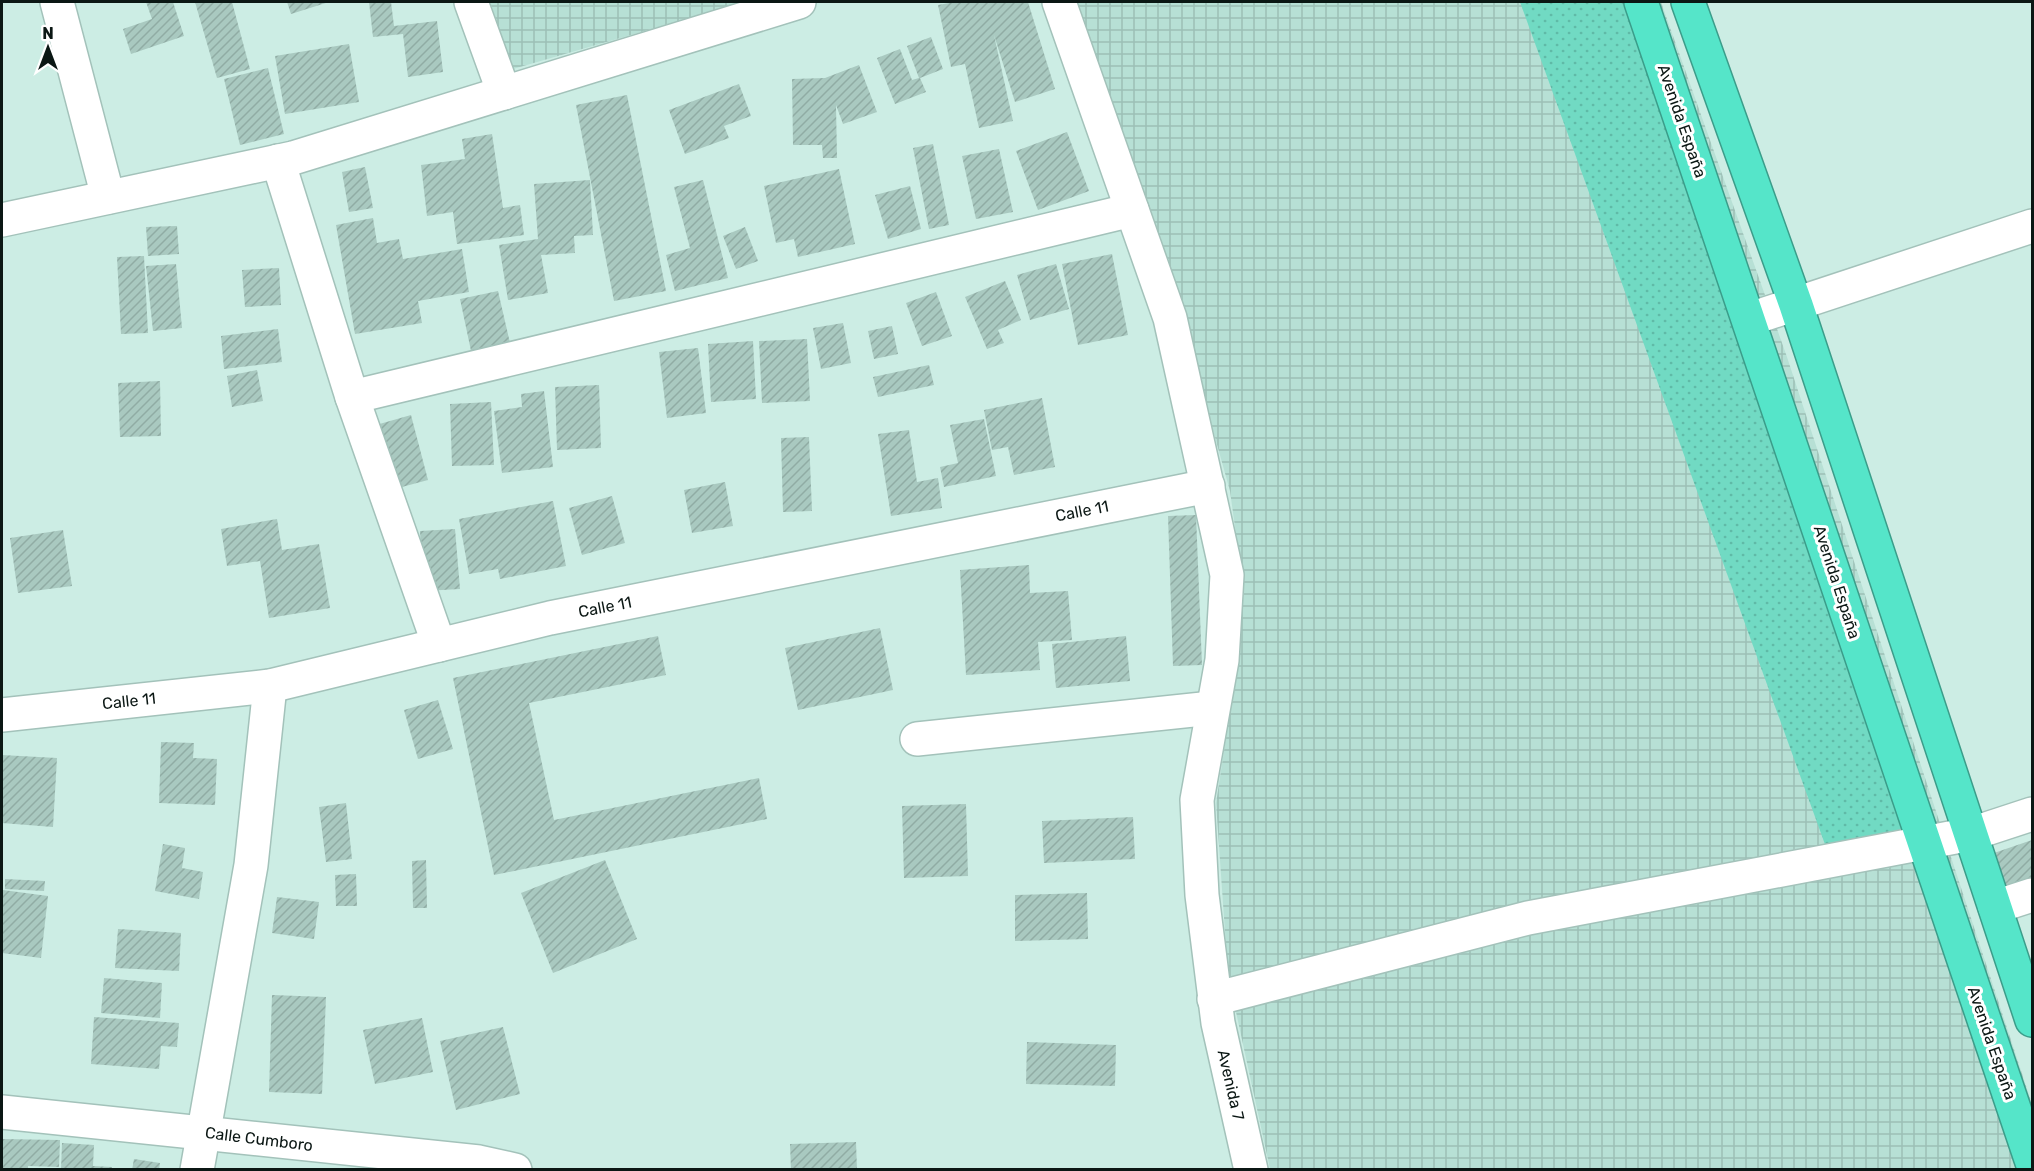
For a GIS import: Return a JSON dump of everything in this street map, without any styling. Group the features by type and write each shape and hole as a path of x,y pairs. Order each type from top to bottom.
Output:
{"highway":[{"name":"Avenida España","path":"1641,2 2032,1162"},
{"path":"1688,2 1796,305 2032,1020"}],"street":[{"path":"57,2 108,197"},
{"path":"471,2 504,93"},
{"path":"2,220 278,161 799,2"},
{"name":"Avenida 7","path":"1059,2 1170,318 1227,575 1222,660 1197,800 1202,895 1214,999 1251,1170"},
{"path":"278,161 351,397 439,645"},
{"path":"351,397 1132,210"},
{"path":"1750,320 2032,226"},
{"name":"Calle 11","path":"2,715 270,686 550,618 1208,486"},
{"path":"197,1170 251,865 270,686"},
{"path":"917,739 1212,708"},
{"path":"1214,999 1528,918 1971,834 2032,814"},
{"path":"1995,907 2032,895"},
{"name":"Calle Cumboro","path":"2,1112 478,1162 515,1170"}],"shaded area":[{"path":"490,2 745,2 513,69"},
{"path":"1072,2 1661,2 1787,357 2032,1104 2032,1169 1270,1169 1228,975 1216,803 1230,712 1244,592 1230,491 1154,219"}],"green space":[{"path":"1520,2 1640,2 1924,843 1831,861"}],"building":[{"path":"146,2 173,2 184,36 131,54 123,29 152,19"},
{"path":"195,2 232,2 250,69 217,78"},
{"path":"287,2 329,2 291,14"},
{"path":"369,2 391,2 394,26 437,21 443,72 408,77 403,34 373,37"},
{"path":"955,2 1028,2 1055,89 1015,102 994,35 1013,121 979,128 965,64 951,67 938,5"},
{"path":"931,37 943,69 920,78 926,92 895,104 877,58 900,49 912,80 919,78 907,46"},
{"path":"349,44 359,102 285,114 275,56"},
{"path":"859,65 877,112 843,124 836,105 837,158 823,158 822,145 793,145 792,79 825,78"},
{"path":"268,68 284,134 240,145 224,79"},
{"path":"739,84 751,116 724,126 729,138 685,154 669,110"},
{"path":"627,95 666,291 614,301 576,105"},
{"path":"1067,132 1089,191 1038,210 1016,151"},
{"path":"492,134 503,208 520,205 524,235 457,244 453,212 427,216 421,165 465,159 462,139"},
{"path":"933,144 949,225 929,229 913,148"},
{"path":"999,149 1013,212 976,219 962,156"},
{"path":"365,167 373,208 349,212 342,172"},
{"path":"839,169 855,244 798,257 794,239 776,243 764,186"},
{"path":"590,180 593,235 574,236 575,253 541,255 548,293 508,300 499,245 538,239 534,184"},
{"path":"703,180 728,278 675,291 666,255 690,248 674,187"},
{"path":"910,186 921,229 888,239 875,195"},
{"path":"373,218 377,243 399,239 403,259 462,249 469,292 418,301 422,323 355,334 336,225"},
{"path":"177,226 179,254 148,256 146,227"},
{"path":"745,227 758,261 736,269 723,236"},
{"path":"1112,254 1128,335 1078,345 1062,264"},
{"path":"144,256 148,333 121,334 117,257"},
{"path":"176,264 182,328 153,331 146,266"},
{"path":"1056,264 1069,309 1030,320 1017,275"},
{"path":"279,268 281,305 245,307 242,270"},
{"path":"1005,281 1021,320 998,330 1004,343 987,349 965,297"},
{"path":"498,291 513,356 474,365 460,299"},
{"path":"936,292 952,336 922,346 906,303"},
{"path":"843,323 851,363 821,369 813,328"},
{"path":"892,326 898,354 874,359 868,331"},
{"path":"278,329 282,362 224,369 221,336"},
{"path":"807,339 810,401 762,403 759,341"},
{"path":"753,341 756,399 711,402 708,344"},
{"path":"698,348 706,413 667,418 659,352"},
{"path":"929,365 934,385 878,397 873,377"},
{"path":"257,370 263,401 232,407 227,376"},
{"path":"160,381 161,436 120,437 118,383"},
{"path":"599,385 601,448 557,450 555,387"},
{"path":"544,391 553,467 502,473 494,411 522,407 521,394"},
{"path":"1042,398 1055,467 1014,475 1008,447 992,450 984,410"},
{"path":"491,402 494,465 452,466 450,404"},
{"path":"411,415 428,480 387,491 369,427"},
{"path":"984,419 996,476 944,487 940,467 958,463 950,425"},
{"path":"909,430 917,482 938,478 942,508 891,516 878,434"},
{"path":"809,437 812,511 783,512 781,438"},
{"path":"725,482 733,526 692,533 684,490"},
{"path":"612,496 625,543 582,555 569,508"},
{"path":"553,501 566,566 500,579 498,569 469,574 459,519"},
{"path":"1196,515 1202,665 1173,666 1168,516"},
{"path":"277,519 282,550 319,544 330,608 269,618 260,561 227,566 221,529"},
{"path":"455,529 460,589 424,591 420,531"},
{"path":"63,530 72,586 18,593 10,538"},
{"path":"1029,565 1030,593 1068,591 1072,640 1038,642 1040,670 966,675 960,570"},
{"path":"880,628 893,690 798,710 785,648"},
{"path":"658,636 666,675 529,703 554,820 759,778 767,819 494,875 453,678"},
{"path":"1126,636 1130,681 1056,688 1052,644"},
{"path":"438,700 453,749 418,759 404,710"},
{"path":"161,742 194,743 193,758 217,759 215,805 159,803"},
{"path":"2,755 57,758 53,827 2,823"},
{"path":"346,803 352,859 326,862 319,807"},
{"path":"966,804 968,876 904,878 902,806"},
{"path":"1133,817 1135,859 1044,863 1042,821"},
{"path":"2032,840 2032,884 2007,892 1994,853"},
{"path":"163,844 185,848 182,868 203,872 199,899 155,891"},
{"path":"426,860 427,908 413,908 412,861"},
{"path":"605,860 637,939 553,973 521,893"},
{"path":"356,874 357,906 336,906 335,875"},
{"path":"5,879 45,881 44,891 5,889"},
{"path":"3,890 48,896 41,958 2,953"},
{"path":"1087,893 1088,939 1015,941 1015,895"},
{"path":"277,897 319,902 314,939 272,933"},
{"path":"118,929 181,933 179,971 115,968"},
{"path":"104,978 162,983 160,1018 101,1013"},
{"path":"272,995 326,997 322,1094 269,1092"},
{"path":"94,1017 179,1023 177,1047 161,1046 159,1069 91,1064"},
{"path":"422,1018 433,1072 375,1084 363,1030"},
{"path":"503,1027 520,1094 456,1110 440,1041"},
{"path":"1027,1042 1116,1045 1115,1086 1026,1084"},
{"path":"2,1139 60,1140 59,1167 28,1166 28,1170 2,1170"},
{"path":"856,1142 857,1170 791,1170 790,1144"},
{"path":"62,1143 94,1145 93,1166 112,1167 112,1170 61,1170"},
{"path":"134,1159 160,1163 159,1170 132,1170"}]}
